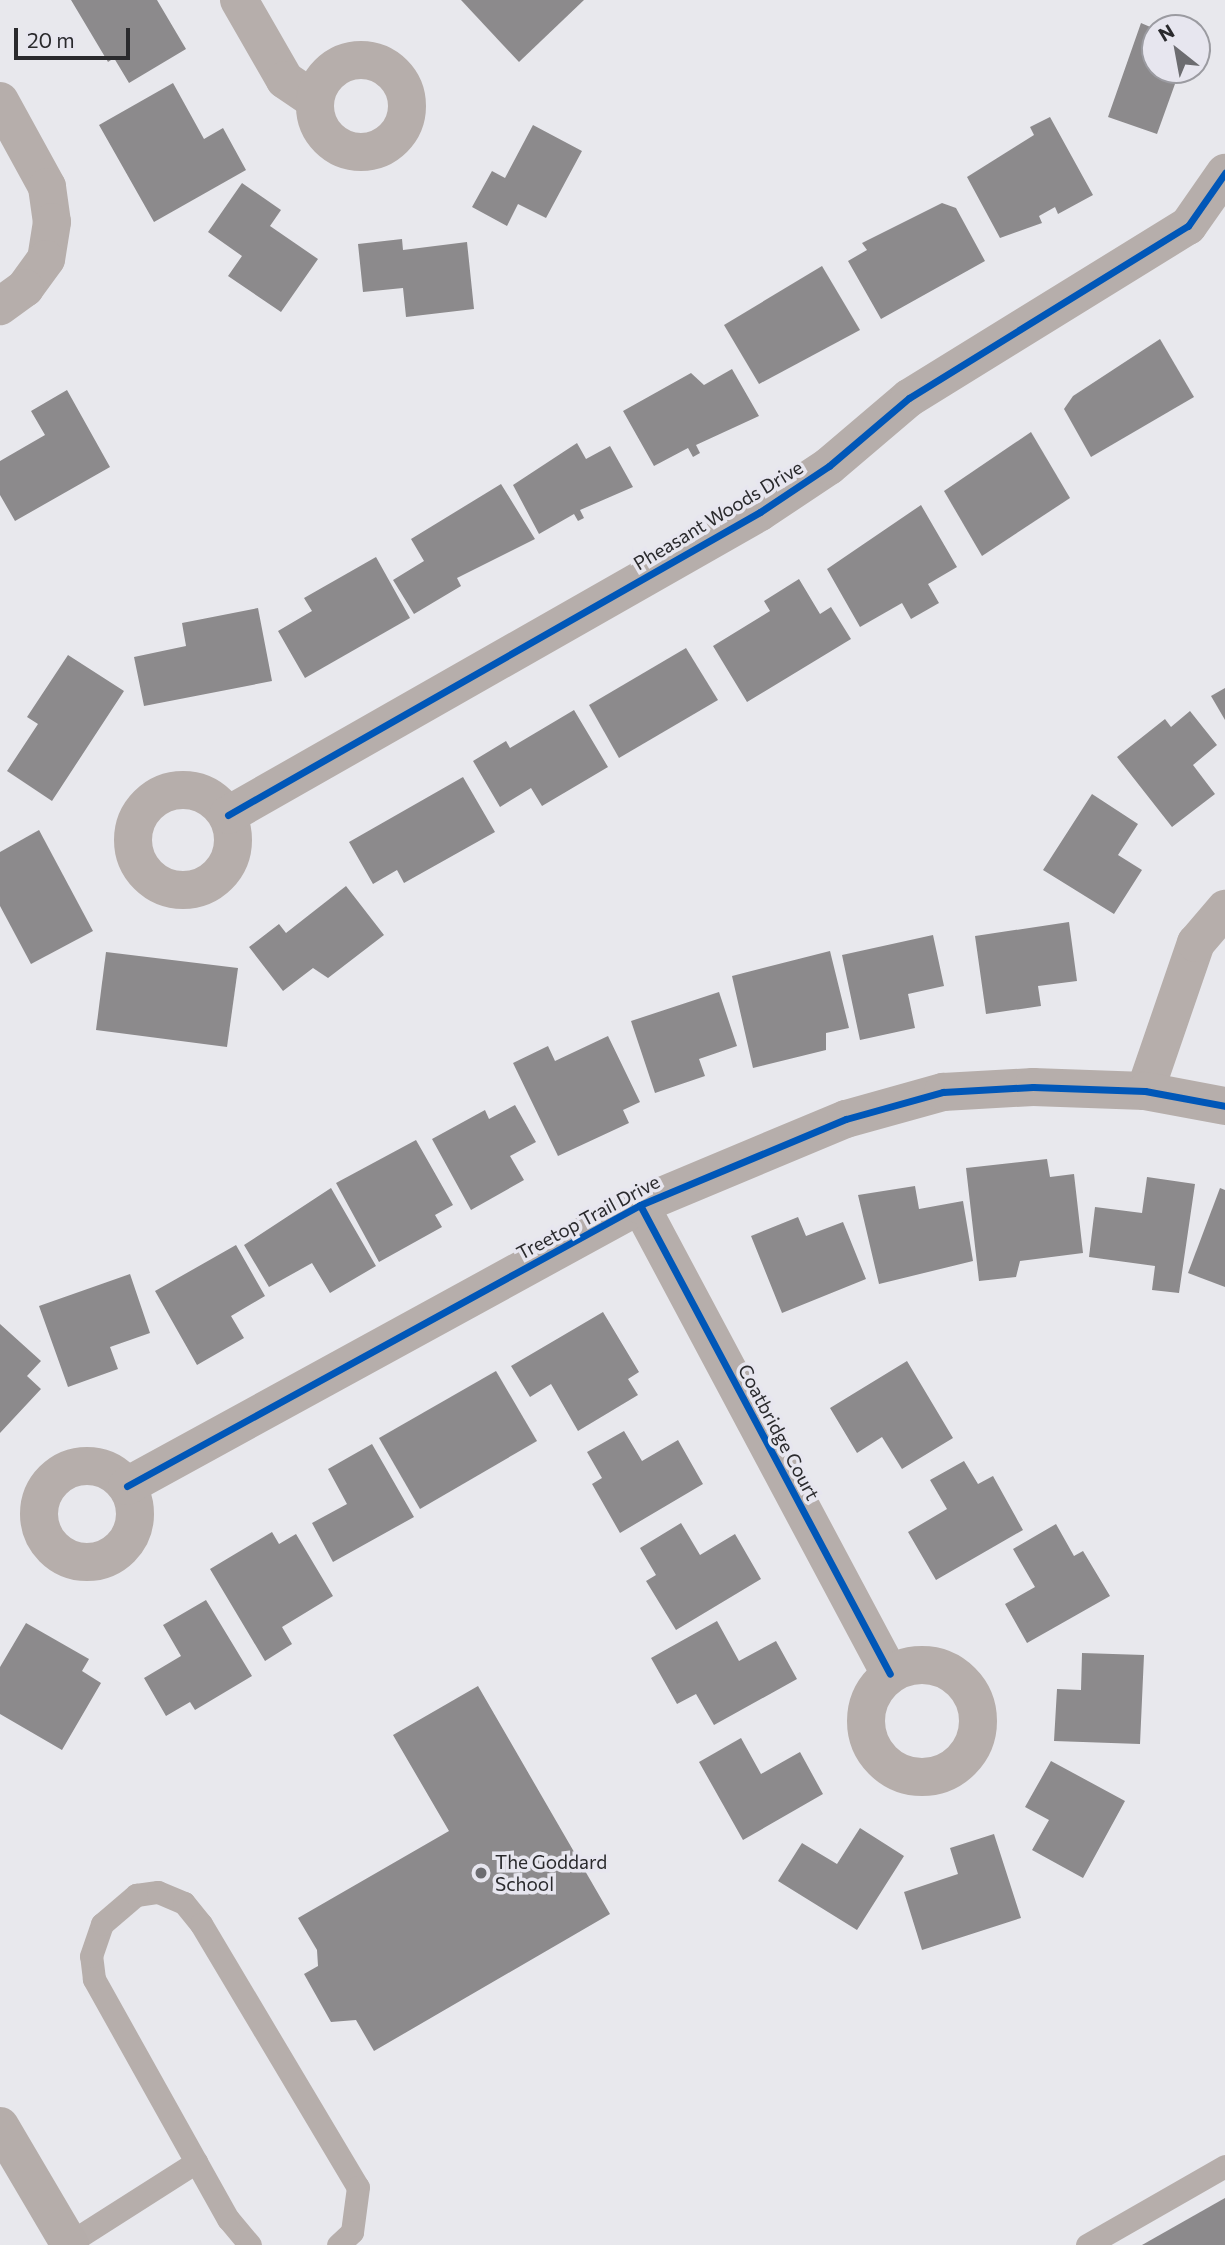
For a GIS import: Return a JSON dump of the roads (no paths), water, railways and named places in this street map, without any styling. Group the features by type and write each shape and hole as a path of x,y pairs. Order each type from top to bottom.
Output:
{"main road":[{"path":"0,2126 69,2244"}],"street":[{"path":"239,0 285,80 316,100"},
{"path":"0,101 47,187 52,222 46,259 25,288 0,306"},
{"name":"Pheasant Woods Drive","path":"228,815 760,512 829,466 909,398 1188,226 1225,173"},
{"path":"1145,1091 1191,954 1225,909"},
{"name":"Treetop Trail Drive","path":"127,1486 640,1205 753,1153 943,1092 1145,1091 1225,1106"},
{"name":"Coatbridge Court","path":"640,1205 890,1674"}],"lane":[{"path":"250,2245 228,2220 94,1979 91,1956 102,1924 136,1895 158,1892 184,1903 201,1924 358,2187 352,2232 338,2245"},
{"path":"69,2244 196,2162"},
{"path":"1087,2245 1225,2166"}],"place":[{"name":"The Goddard School","path":"481,1873"}]}
